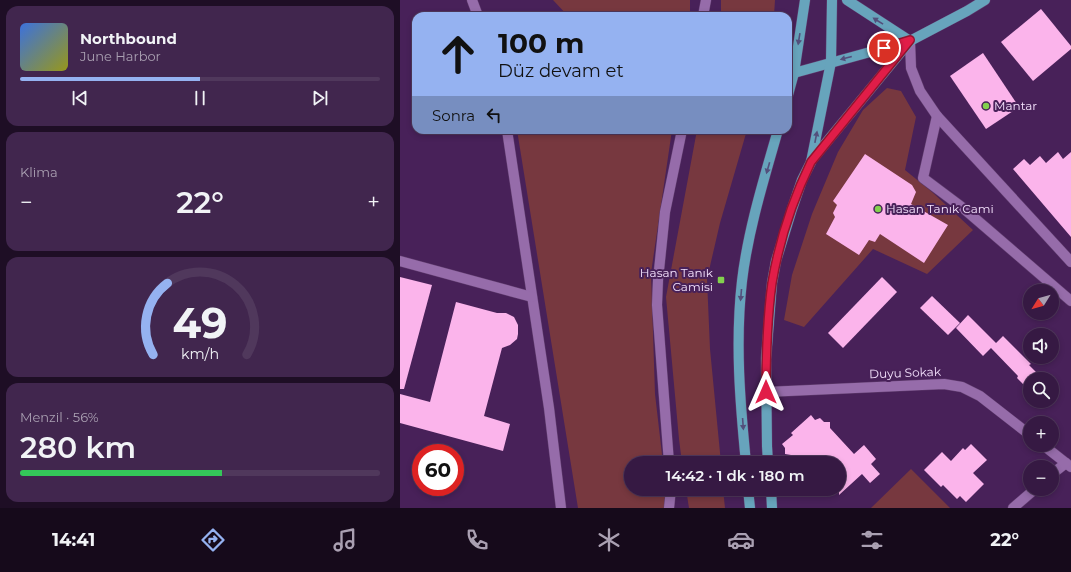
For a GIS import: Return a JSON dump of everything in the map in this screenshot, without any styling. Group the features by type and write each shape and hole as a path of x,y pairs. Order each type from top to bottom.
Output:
{"main road":[{"path":"792,80 805,0"},
{"path":"811,162 831,62 832,0"},
{"path":"847,0 910,40"},
{"path":"794,73 910,40 967,11 985,0"},
{"path":"768,456 766,352 772,284 776,261 792,209 802,180 811,162 910,40"},
{"path":"745,456 738,354 742,280 754,220 777,134"},
{"path":"749,496 750,508"},
{"path":"771,496 772,508"}],"street":[{"path":"472,0 476,12"},
{"path":"704,12 706,0"},
{"path":"910,40 911,68 920,91 937,116 1070,260"},
{"path":"937,116 924,178 963,208 1071,301"},
{"path":"508,134 549,408 561,508"},
{"path":"668,456 657,305 665,212 681,134"},
{"path":"400,261 532,297"},
{"name":"Duyu Sokak","path":"766,392 944,384 962,387 980,396 1023,430"},
{"path":"1052,452 1068,465 1059,470"},
{"path":"669,508 670,496"},
{"path":"1013,508 1027,496"}],"shaded area":[{"path":"553,0 690,0 690,12 564,12"},
{"path":"721,0 775,0 774,12 721,12"},
{"path":"887,88 901,91 916,117 905,170 932,192 973,230 927,274 873,249 804,327 784,320 792,275 812,214 838,152 863,110"},
{"path":"518,134 671,134 651,273 655,394 662,456 624,456 624,496 667,496 669,508 578,508"},
{"path":"696,134 746,134 720,223 707,279 710,349 720,456 681,456 666,297"},
{"path":"911,469 950,508 871,508"},
{"path":"687,496 724,496 725,508 689,508"}],"building":[{"path":"1041,9 1071,46 1071,49 1033,81 1001,42"},
{"path":"983,53 1019,107 986,129 950,76"},
{"path":"1058,152 1063,159 1071,152 1071,237 1013,169 1024,159 1030,165 1040,156 1046,163"},
{"name":"Hasan Tanık Cami","path":"865,154 912,185 916,192 911,204 948,225 924,263 880,234 875,242 869,240 859,255 826,234 835,217 833,213 837,205 833,201"},
{"path":"400,277 432,285 404,389 400,389"},
{"path":"882,277 897,292 843,348 828,333"},
{"path":"932,296 960,323 948,335 920,308"},
{"path":"456,302 497,313 506,313 514,317 518,325 517,339 510,345 502,348 484,416 510,424 503,451 400,423 400,394 430,402"},
{"path":"968,315 996,343 1003,336 1023,356 1023,364 1031,364 1029,365 1036,372 1023,372 1023,384 1017,378 1018,376 991,348 983,356 956,328"},
{"path":"811,415 815,420 820,418 824,422 830,422 830,428 854,454 864,445 876,459 871,464 880,474 870,483 862,474 846,489 846,456 797,456 785,454 785,448 782,444 793,435 791,433"},
{"path":"971,444 987,460 973,473 984,484 966,502 960,496 957,499 943,485 941,487 924,470 942,452 951,461 963,448 965,450"}],"place":[{"name":"Mantar","path":"986,106"},
{"name":"Hasan Tanık Cami","path":"878,209"},
{"name":"Hasan Tanık Camisi","path":"721,280"}],"route":[{"path":"766,392 766,359 772,284 776,261 792,209 802,180 811,162 910,40 884,48"}]}
